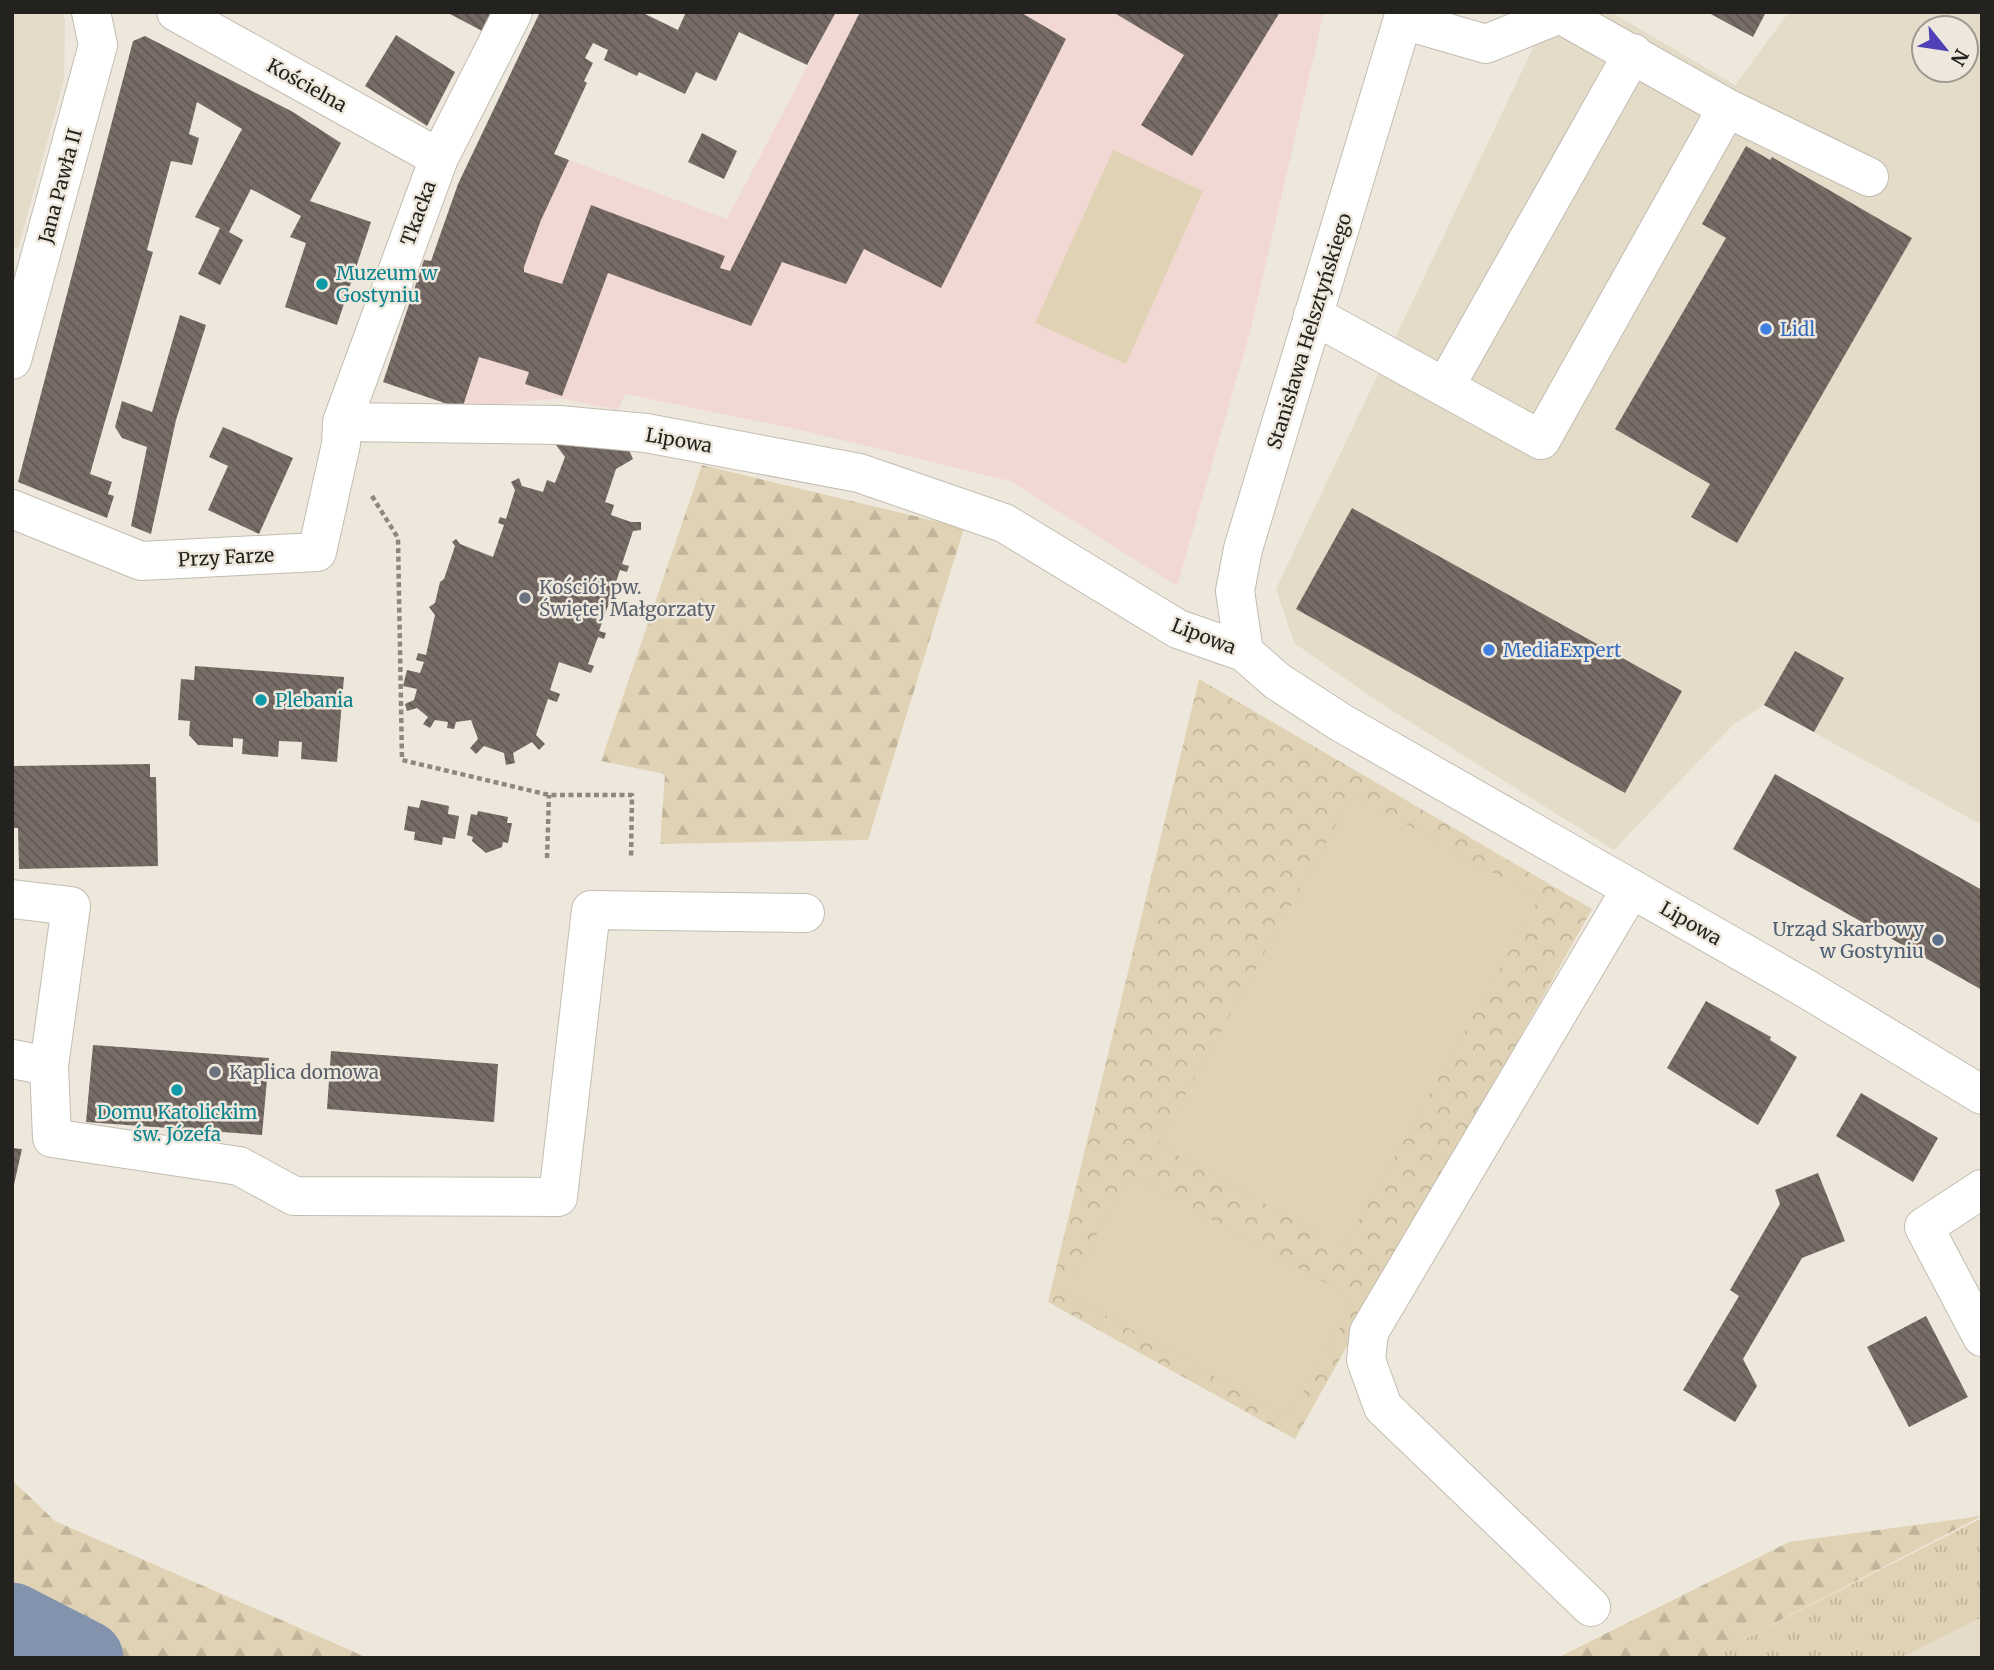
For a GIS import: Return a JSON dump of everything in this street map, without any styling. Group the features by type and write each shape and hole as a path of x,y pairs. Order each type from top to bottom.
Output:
{"street":[{"name":"Jana Pawła II","path":"12,360 98,45 91,12"},
{"name":"Kościelna","path":"176,12 439,158"},
{"name":"Tkacka","path":"341,433 439,158 513,12"},
{"path":"1404,16 1486,44 1520,21 1560,14 1727,108 1869,177"},
{"name":"Stanisława Helsztyńskiego","path":"1244,652 1235,591 1243,549 1404,16"},
{"path":"1445,387 1633,53"},
{"path":"1314,315 1541,440 1727,108"},
{"name":"Lipowa","path":"341,433 559,425 646,433 859,473 1003,523 1178,629 1244,652 1277,681 1340,722 1805,988 1982,1095"},
{"name":"Przy Farze","path":"12,509 141,561 317,552 341,433"},
{"path":"1591,1607 1383,1407 1366,1360 1369,1332 1631,889"},
{"path":"12,899 71,906 30,1062 52,1138 239,1166 294,1196 558,1197 591,909 805,913"},
{"path":"1982,1189 1924,1227 1982,1337"}],"path":[{"path":"341,433 398,538 402,760 549,795 632,795 631,859"},
{"path":"547,858 549,795"}],"shaded area":[{"path":"12,12 62,12 65,20 64,80 18,249 12,246"},
{"path":"836,12 1324,12 1250,332 1177,586 1010,481 796,429 625,394 618,410 560,398 461,408 384,382 424,259 432,261 569,160 727,219"},
{"path":"1550,12 1611,12 1735,85 1789,12 1982,12 1982,825 1764,705 1733,725 1614,850 1380,703 1294,643 1276,589"},
{"path":"1982,1617 1982,1658 1901,1658"}],"green space":[{"path":"1113,150 1203,191 1126,364 1035,323"},
{"path":"702,465 964,528 868,840 660,844 665,774 601,761"},
{"path":"1199,679 1592,909 1295,1439 1048,1302"},
{"path":"1353,794 1539,899 1343,1248 1158,1144"},
{"path":"1131,1175 1356,1300 1288,1418 1064,1292"},
{"path":"12,1480 55,1521 368,1658 12,1658"},
{"path":"1982,1516 1707,1658 1557,1658 1789,1542"},
{"path":"1982,1518 1982,1617 1901,1658 1707,1658"}],"building":[{"path":"446,12 496,12 486,33"},
{"path":"540,12 641,12 678,30 686,12 836,12 807,65 739,32 716,81 696,72 685,94 639,72 637,76 604,60 608,50 593,43 585,58 593,63 584,81 587,83 554,154 569,160 541,220 524,267 524,272 562,284 591,205 725,256 720,268 730,271 860,12 1020,12 1066,39 941,288 864,249 846,284 782,262 751,326 608,273 562,396 525,384 529,372 479,357 462,409 383,382 424,260 431,261 458,184"},
{"path":"1113,12 1280,12 1192,156 1141,125 1184,55"},
{"path":"1707,12 1766,12 1753,37"},
{"path":"396,35 455,72 427,126 365,86"},
{"path":"145,36 293,112 341,143 310,201 371,222 337,325 285,307 306,243 290,237 301,216 251,189 229,232 243,240 220,285 198,274 220,228 195,217 242,129 197,102 189,134 199,138 192,165 171,161 147,250 153,252 90,474 112,482 108,494 114,496 107,518 18,482 133,41"},
{"path":"702,133 737,151 724,179 688,162"},
{"name":"Lidl","path":"1746,146 1770,160 1772,157 1912,238 1737,543 1691,517 1710,484 1615,429 1726,238 1702,224"},
{"path":"180,315 206,325 176,420 151,534 131,526 147,447 122,438 115,427 122,401 152,412"},
{"path":"223,427 293,458 259,534 208,510 228,466 209,457"},
{"name":"Kościół pw. Świętej Małgorzaty","path":"553,441 627,446 633,459 616,469 605,502 614,505 611,515 631,522 641,522 641,530 633,531 622,564 629,566 627,572 620,570 611,597 617,599 615,605 609,603 599,631 606,633 604,639 598,637 588,664 594,666 591,673 559,662 550,690 560,694 557,702 548,699 536,735 545,744 539,750 532,742 513,753 515,763 506,765 504,753 484,746 476,754 470,748 478,739 471,720 456,722 454,729 447,728 448,722 435,720 430,728 423,724 428,717 417,708 407,711 405,704 414,700 417,689 403,686 407,670 420,673 424,662 416,660 418,653 426,655 435,615 429,607 435,603 440,582 444,579 455,546 452,542 456,539 460,544 493,557 504,525 498,523 500,517 506,519 515,490 511,482 519,478 522,486 543,492 547,480 555,483 565,457"},
{"name":"MediaExpert","path":"1352,508 1682,691 1625,793 1296,609"},
{"path":"1795,651 1844,678 1814,732 1764,705"},
{"name":"Plebania","path":"195,666 344,677 337,762 301,759 302,742 279,741 278,757 242,754 243,739 233,738 233,747 198,745 189,735 190,721 178,720 181,679 194,680"},
{"path":"150,764 150,777 156,777 158,866 19,869 18,828 12,828 12,766"},
{"name":"Urząd Skarbowy w Gostyniu","path":"1775,774 1982,890 1982,990 1733,849"},
{"path":"421,800 449,806 448,814 459,816 455,839 443,837 442,845 414,840 415,832 404,830 408,806 419,808"},
{"path":"478,811 508,817 507,823 512,823 508,843 503,842 502,847 486,853 472,841 473,837 467,835 471,814 477,815"},
{"path":"1706,1001 1771,1037 1770,1040 1797,1057 1758,1125 1667,1068"},
{"name":"Domu Katolickim św. Józefa","path":"93,1045 269,1058 262,1135 86,1122"},
{"path":"331,1051 498,1064 494,1122 327,1109"},
{"path":"1861,1093 1938,1138 1913,1182 1836,1136"},
{"path":"12,1148 22,1149 13,1189 12,1189"},
{"path":"1818,1173 1845,1241 1802,1258 1743,1359 1757,1386 1735,1422 1683,1390 1739,1296 1730,1290 1780,1204 1775,1190"},
{"path":"1926,1316 1968,1397 1909,1427 1867,1347"}],"waterway":[{"path":"12,1620 86,1658"}],"place":[{"name":"Muzeum w Gostyniu","path":"322,284"},
{"name":"Lidl","path":"1766,329"},
{"name":"Kościół pw. Świętej Małgorzaty","path":"525,598"},
{"name":"MediaExpert","path":"1489,650"},
{"name":"Plebania","path":"261,700"},
{"name":"Urząd Skarbowy w Gostyniu","path":"1938,940"},
{"name":"Kaplica domowa","path":"215,1072"},
{"name":"Domu Katolickim św. Józefa","path":"177,1090"}]}
